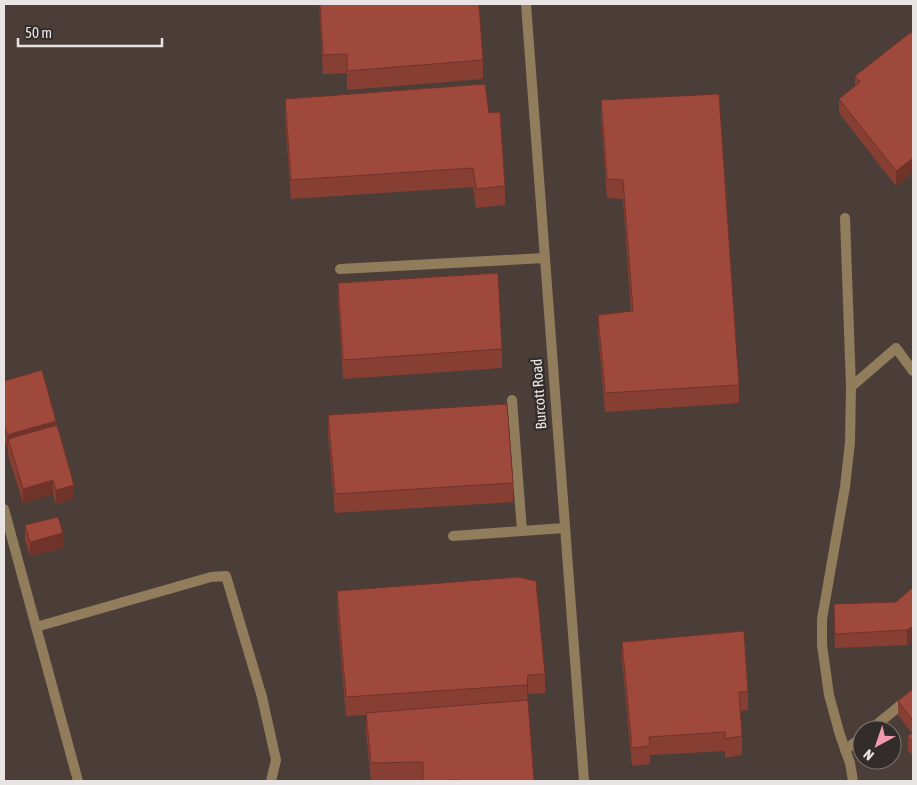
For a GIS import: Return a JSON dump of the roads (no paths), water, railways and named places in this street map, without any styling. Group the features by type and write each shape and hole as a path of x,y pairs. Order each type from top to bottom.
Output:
{"street":[{"name":"Burcott Road","path":"526,4 584,781"},
{"path":"845,218 851,387 850,442 822,619 822,645 829,694 853,781"},
{"path":"340,269 545,258"},
{"path":"851,387 896,348 913,371"},
{"path":"512,400 522,531"},
{"path":"4,509 77,781"},
{"path":"453,536 564,528"},
{"path":"36,627 210,577 226,576 262,697 276,760 271,781"},
{"path":"882,720 913,695"},
{"path":"845,750 852,744"}]}
